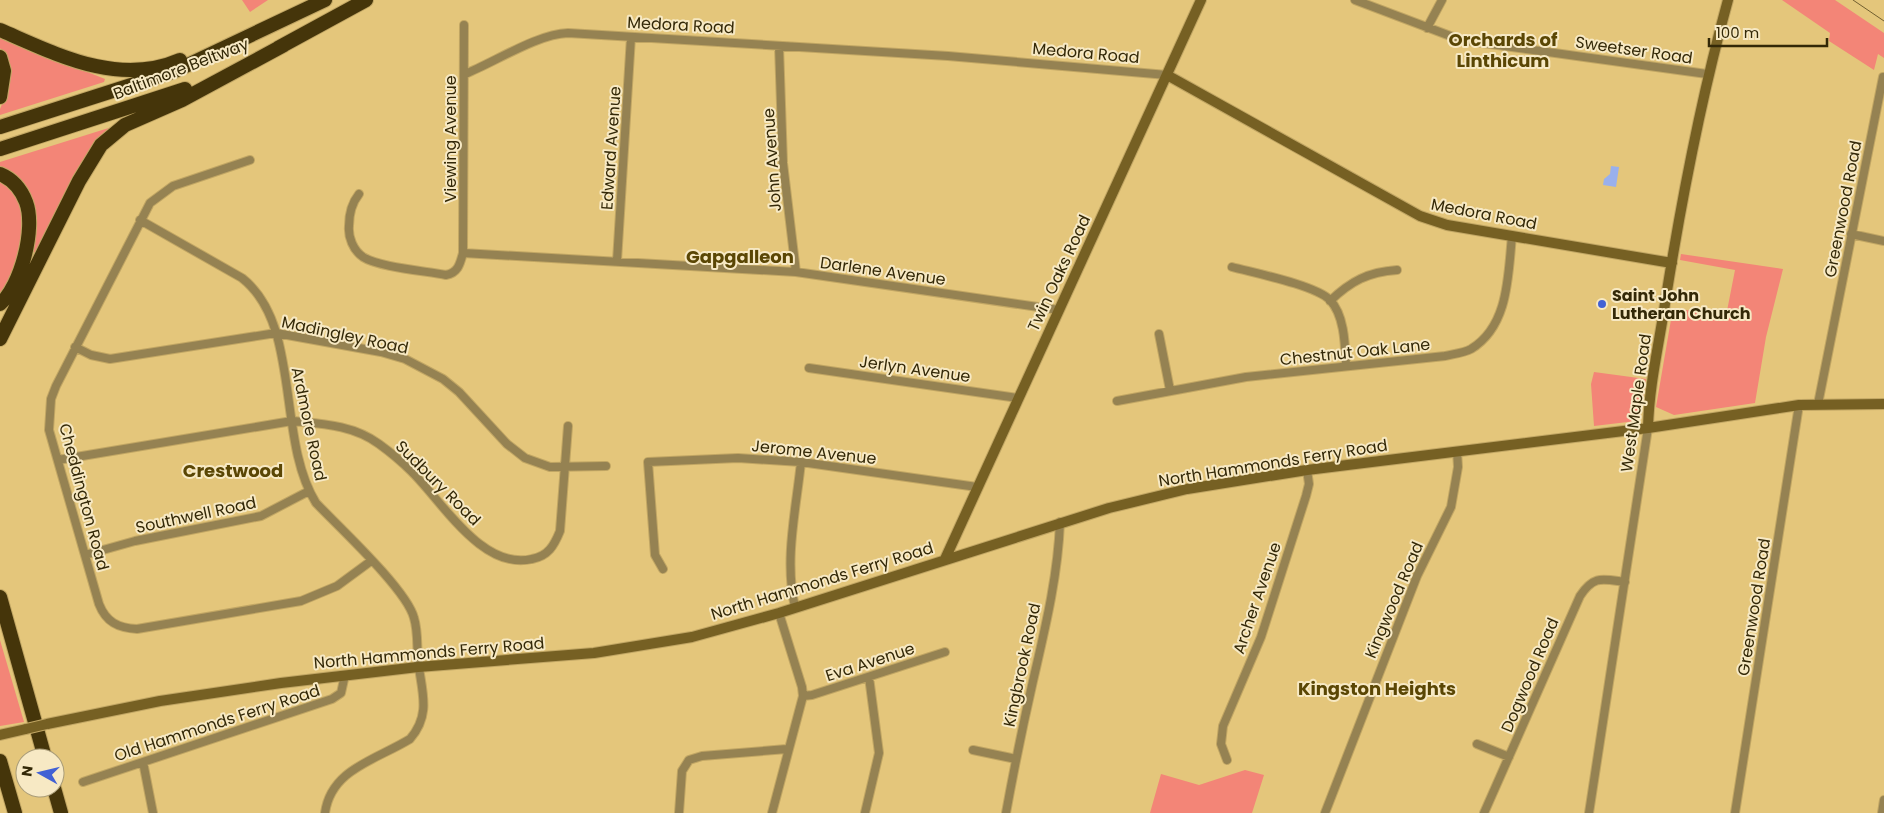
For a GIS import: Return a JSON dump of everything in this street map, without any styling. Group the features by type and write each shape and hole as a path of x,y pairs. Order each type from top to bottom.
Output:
{"highway":[{"name":"Baltimore Beltway","path":"0,127 175,71 325,0"},
{"name":"Baltimore Beltway","path":"0,149 180,91 236,69 366,0"},
{"path":"0,30 84,65 116,69 144,69 172,63 241,34 253,35"},
{"path":"0,339 79,181 101,145 124,125 182,100 284,45"},
{"path":"0,57 4,71 0,97"},
{"path":"0,174 7,177 22,192 29,211 30,224 19,273 9,294 0,304"},
{"path":"0,597 42,748"},
{"path":"0,761 15,813"},
{"path":"57,798 61,813"}],"street":[{"name":"Twin Oaks Road","path":"945,558 1201,0"},
{"name":"Sweetser Road","path":"1356,0 1461,40 1707,74"},
{"path":"1427,28 1442,0"},
{"name":"West Maple Road","path":"1589,813 1672,263 1692,145 1707,74 1728,0"},
{"name":"Viewing Avenue","path":"463,253 464,25"},
{"name":"Medora Road","path":"465,74 536,41 559,34 948,56 1167,75 1410,212 1447,224 1672,263"},
{"name":"Edward Avenue","path":"617,261 631,37"},
{"name":"John Avenue","path":"779,46 783,163 796,272"},
{"name":"Greenwood Road","path":"1818,404 1883,77"},
{"name":"Cheddington Road","path":"250,160 173,186 150,203 75,347 51,400 49,430 85,556 104,616 111,622 137,629 301,601 337,586 371,561"},
{"path":"359,194 351,208 348,230 354,248 362,256 379,262 446,275 455,272 459,268 463,253"},
{"name":"Ardmore Road","path":"140,220 250,284 266,304 276,333 298,453 309,491 316,503 402,593 414,618 418,667 424,691 425,707 417,730 403,743 340,779 327,800 325,813"},
{"path":"1851,234 1884,241"},
{"name":"Chestnut Oak Lane","path":"1117,401 1246,377 1445,356 1470,350 1481,341 1498,318 1503,304 1512,236"},
{"name":"Darlene Avenue","path":"463,253 796,272 1059,310"},
{"path":"1232,267 1306,288 1330,300 1338,316 1345,340 1346,366"},
{"path":"1330,300 1358,278 1370,273 1397,270"},
{"name":"Madingley Road","path":"75,347 92,355 110,359 276,333 381,352 424,368 459,392 516,452 539,465 564,469 606,466"},
{"path":"1159,334 1170,390"},
{"name":"Jerlyn Avenue","path":"809,368 1018,398"},
{"name":"North Hammonds Ferry Road","path":"0,735 160,701 345,675 418,667 526,660 645,646 692,637 795,608 1060,522 1149,497 1236,480 1648,428 1799,406 1818,404 1884,404"},
{"name":"Greenwood Road","path":"1735,813 1799,406"},
{"name":"Sudbury Road","path":"58,460 292,421 328,424 354,430 378,443 412,472 478,544 503,558 525,561 538,558 548,552 555,544 560,532 568,426"},
{"name":"Kingwood Road","path":"1325,813 1416,576 1450,507 1458,467 1457,451"},
{"name":"Jerome Avenue","path":"663,569 655,555 648,462 718,457 802,462 977,487"},
{"path":"795,608 791,591 790,554 802,462"},
{"name":"Archer Avenue","path":"1227,760 1221,744 1223,726 1261,637 1306,496 1309,484 1307,470"},
{"name":"Southwell Road","path":"85,556 136,541 261,516 309,491"},
{"name":"Kingbrook Road","path":"1006,813 1016,759 1046,626 1059,549 1060,522"},
{"name":"Dogwood Road","path":"1484,813 1571,612 1583,591 1592,581 1599,579 1625,582"},
{"path":"772,813 802,696 802,687 779,613"},
{"name":"Eva Avenue","path":"802,696 812,695 945,652"},
{"name":"Old Hammonds Ferry Road","path":"84,782 332,699 341,693 345,675"},
{"path":"865,813 879,753 870,677"},
{"path":"1478,744 1509,757"},
{"path":"679,813 682,771 689,760 702,756 787,749"},
{"path":"973,750 1016,759"},
{"path":"143,762 153,813"},
{"path":"1882,813 1884,800"}],"shaded area":[{"path":"242,0 268,0 250,12"},
{"path":"1782,0 1835,0 1884,33 1884,58 1878,54 1874,70 1829,41 1830,33"},
{"path":"0,37 105,79 104,82 0,115 0,109 9,87 7,61 0,48"},
{"path":"115,126 37,253 30,251 33,223 32,203 23,187 0,169 0,162"},
{"path":"0,179 17,196 23,214 24,233 17,268 0,299"},
{"path":"1681,254 1783,269 1766,337 1755,403 1674,415 1656,407 1673,308 1726,316 1735,270 1680,260"},
{"path":"1594,372 1646,379 1640,417 1636,421 1594,426 1591,384"},
{"path":"0,640 24,722 0,726"},
{"path":"1245,770 1264,775 1252,813 1150,813 1161,774 1199,785"}],"water":[{"path":"1611,166 1619,167 1616,187 1603,185 1604,179 1610,174"}],"tram line":[{"path":"1853,0 1884,21"}],"place":[{"name":"Saint John Lutheran Church","path":"1602,304"}],"district":[{"name":"Orchards of Linthicum","path":"1503,49"},
{"name":"Gapgalleon","path":"740,256"},
{"name":"Crestwood","path":"233,470"},
{"name":"Kingston Heights","path":"1377,688"}]}
